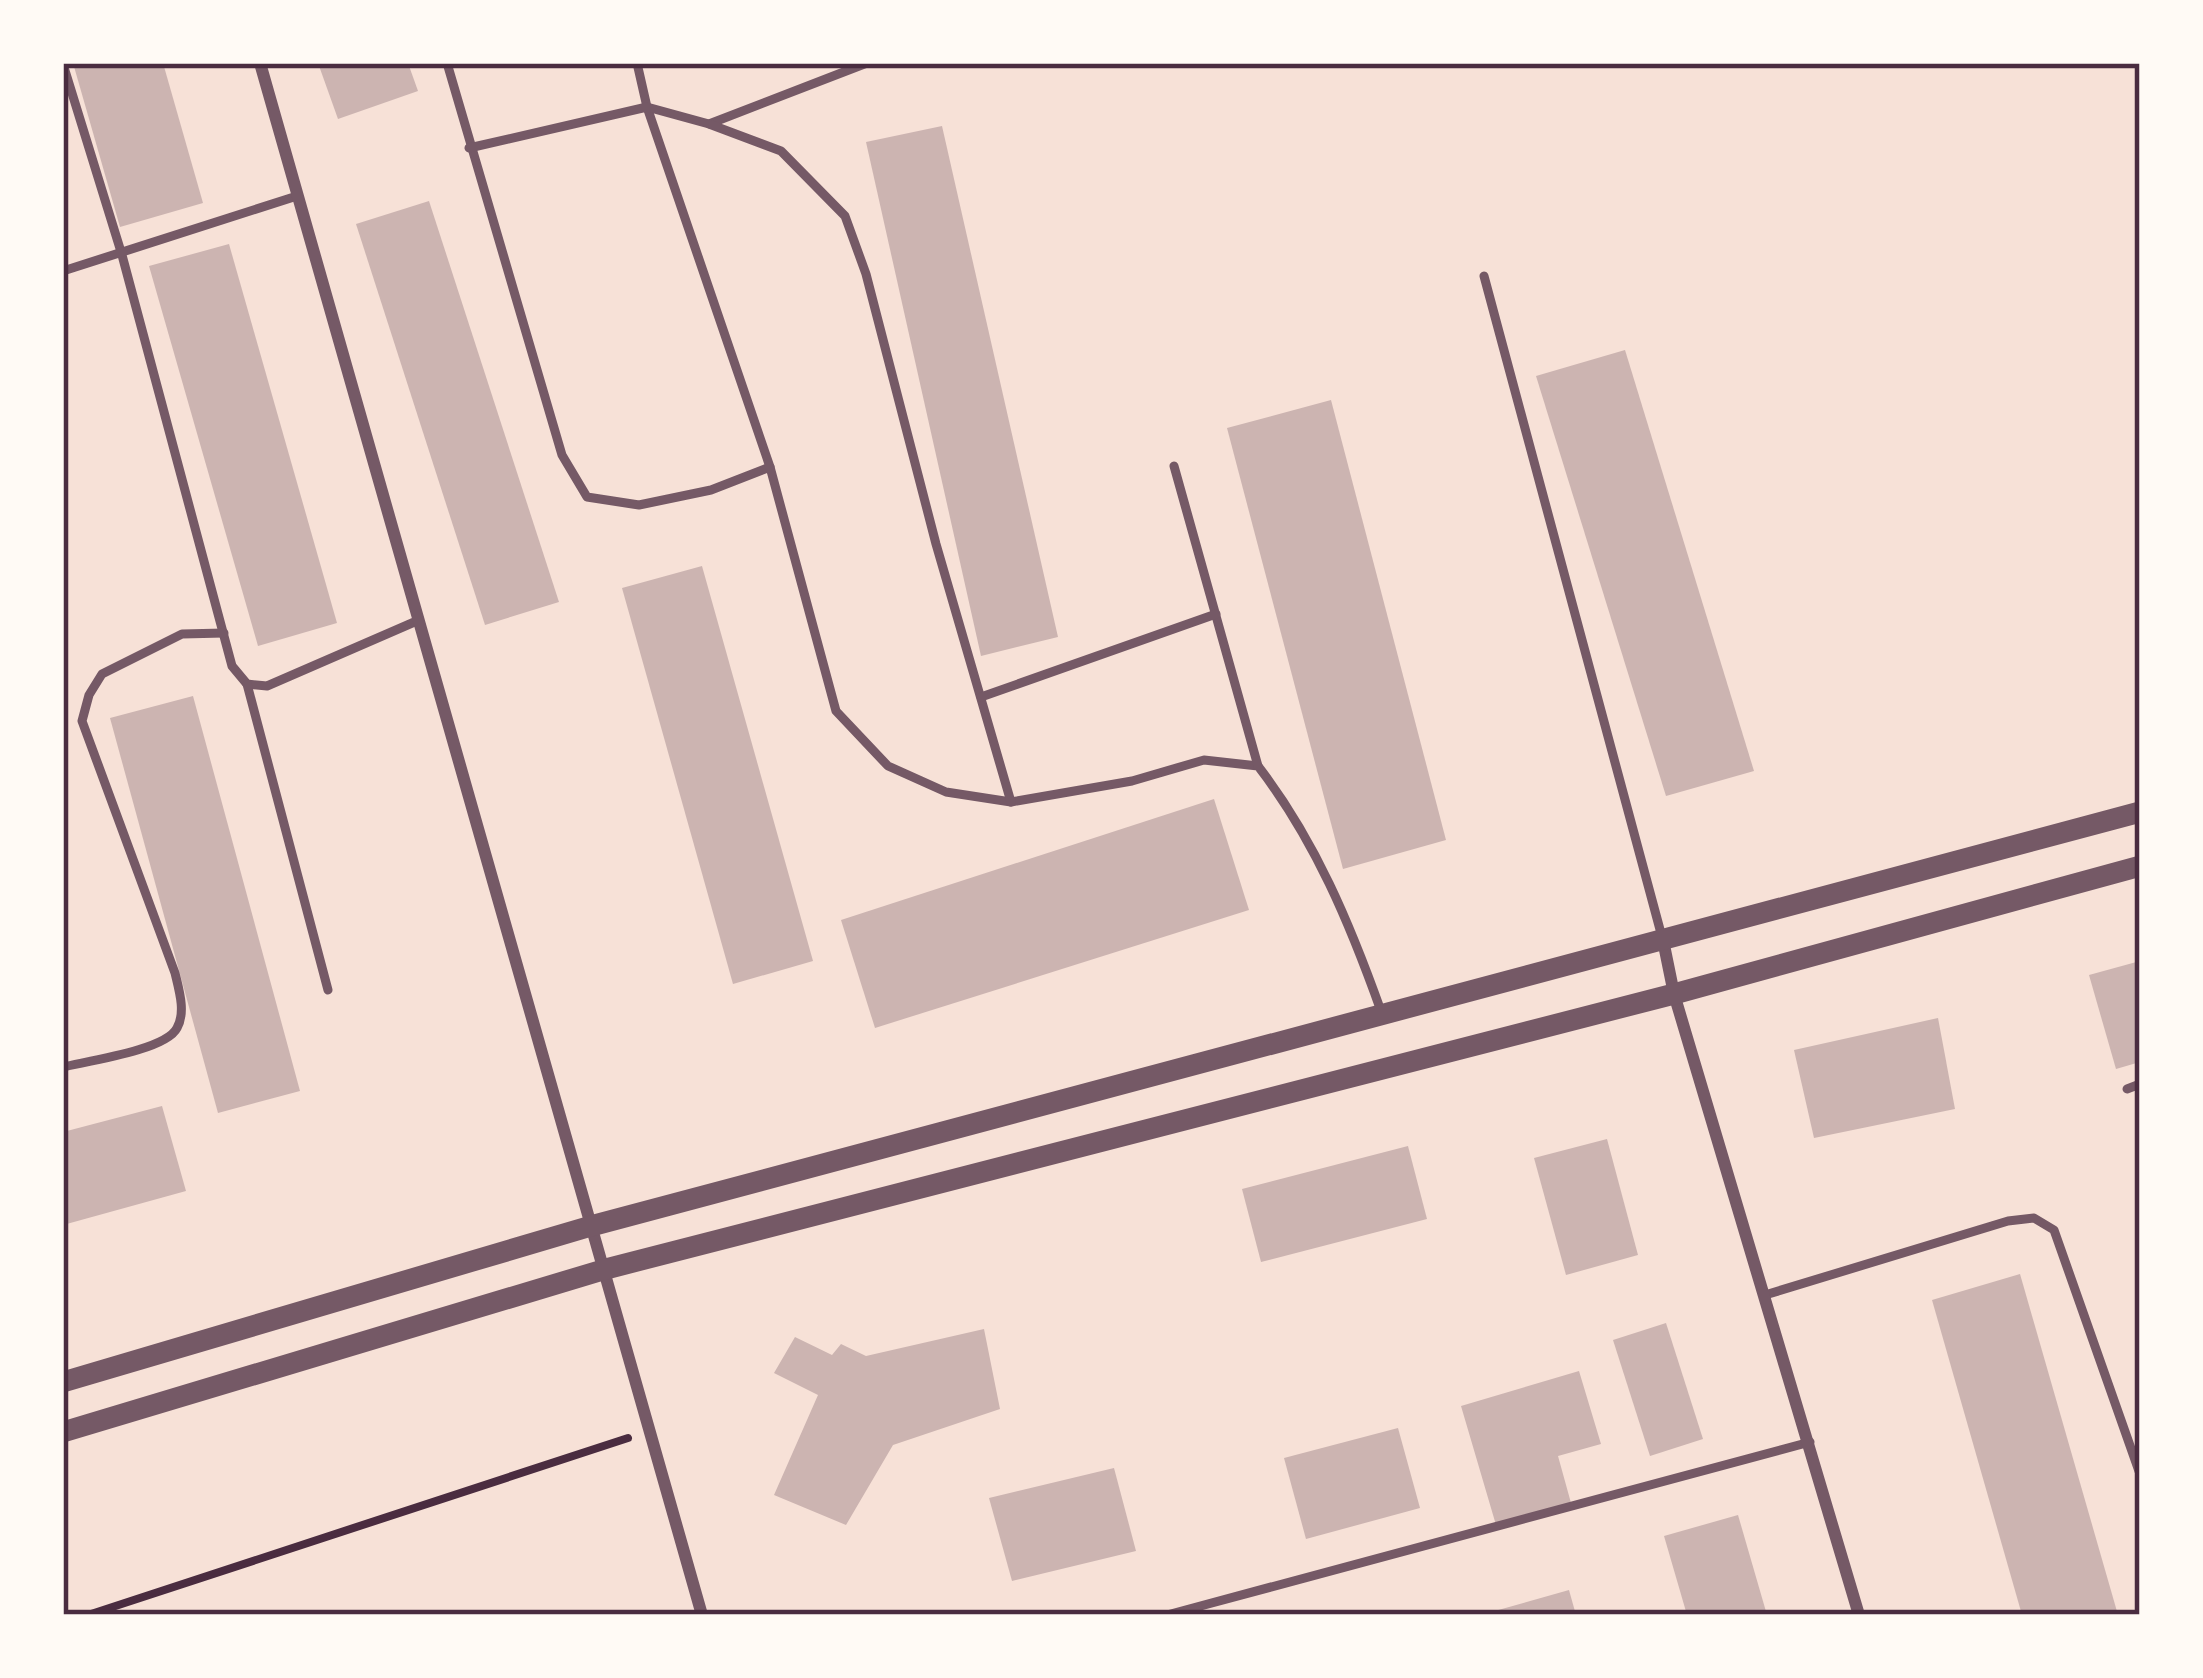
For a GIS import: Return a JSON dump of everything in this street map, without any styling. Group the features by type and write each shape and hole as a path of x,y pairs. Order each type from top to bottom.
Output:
{"street":[{"path":"260,63 702,1615"},
{"path":"63,1382 591,1226 2140,812"},
{"path":"63,1432 605,1270 1674,994 2140,866"},
{"path":"1663,940 1674,994 1859,1615"}],"lane":[{"path":"447,63 562,454 587,497 639,506 711,490 770,467"},
{"path":"637,63 647,107 770,467 836,711 888,766 946,792 1011,802 1132,781 1204,760 1258,766"},
{"path":"709,124 867,63"},
{"path":"63,64 122,255 232,666 247,684 328,990"},
{"path":"470,148 647,107 781,151 844,216 866,274 936,544 1011,802"},
{"path":"63,271 297,196"},
{"path":"1484,276 1663,940"},
{"path":"1174,466 1258,766 1294,812 1351,927 1383,1016"},
{"path":"981,697 1216,614"},
{"path":"247,684 267,686 419,620"},
{"path":"63,1067 166,1041 178,1027 182,1002 82,721 89,695 102,674 182,634 224,633"},
{"path":"2127,1088 2140,1084"},
{"path":"1766,1295 2008,1221 2034,1218 2054,1230 2140,1474"},
{"path":"1167,1615 1810,1442"}],"path":[{"path":"88,1615 651,1430"}],"building":[{"path":"73,63 163,63 203,203 120,227"},
{"path":"318,63 408,63 418,91 338,119"},
{"path":"942,126 1058,637 981,656 866,142"},
{"path":"429,201 559,602 485,625 356,224"},
{"path":"229,244 337,623 258,646 149,266"},
{"path":"1625,350 1754,771 1666,796 1536,376"},
{"path":"1331,400 1446,840 1343,869 1227,428"},
{"path":"702,566 813,961 733,984 622,588"},
{"path":"193,696 300,1091 218,1113 110,718"},
{"path":"1214,799 1249,910 875,1028 841,920"},
{"path":"2140,961 2140,1062 2116,1069 2089,975"},
{"path":"1938,1018 1955,1109 1814,1138 1794,1050"},
{"path":"162,1106 186,1191 63,1225 63,1132"},
{"path":"1607,1139 1638,1255 1566,1275 1534,1158"},
{"path":"1408,1146 1427,1219 1261,1262 1242,1189"},
{"path":"2020,1274 2118,1615 2022,1615 1932,1300"},
{"path":"1666,1323 1703,1439 1650,1456 1613,1340"},
{"path":"984,1329 1000,1409 893,1445 846,1525 774,1495 818,1395 774,1373 795,1337 832,1355 841,1344 866,1356"},
{"path":"1579,1371 1601,1444 1558,1456 1571,1503 1496,1525 1461,1406"},
{"path":"1398,1428 1420,1508 1306,1539 1284,1458"},
{"path":"1114,1468 1136,1551 1012,1581 989,1498"},
{"path":"1738,1515 1767,1615 1687,1615 1664,1536"},
{"path":"1569,1590 1576,1615 1484,1615 1484,1614"}]}
